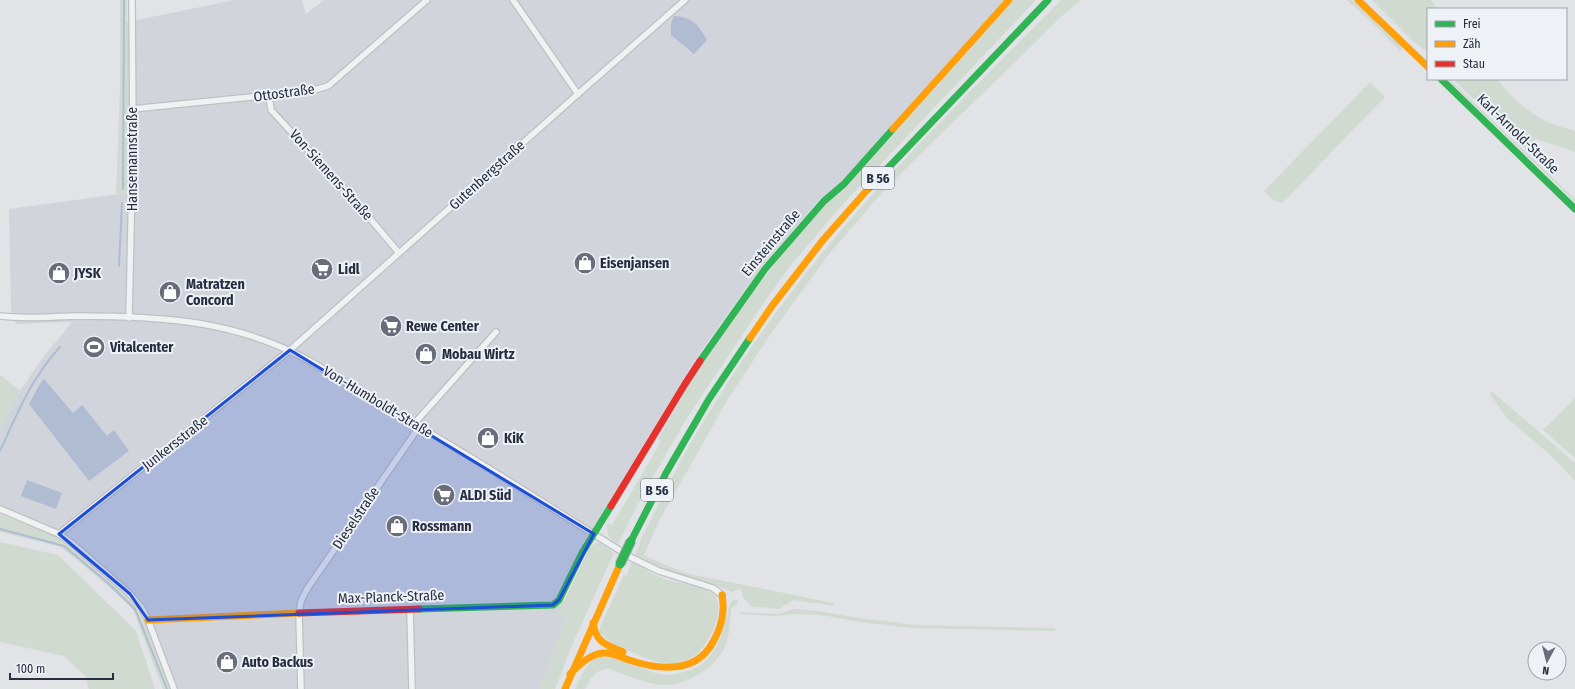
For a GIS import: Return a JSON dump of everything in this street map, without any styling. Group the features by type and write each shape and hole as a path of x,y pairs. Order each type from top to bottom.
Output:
{"main road":[{"name":"Einsteinstraße","path":"594,534 685,384 765,269 824,201 844,184 1010,0"},
{"name":"B 56","path":"565,689 570,674 630,541 666,473 708,399 772,306 823,240 884,172 943,108 1048,0"},
{"path":"1358,0 1427,66"},
{"name":"Karl-Arnold-Straße","path":"1441,80 1575,209"},
{"name":"Max-Planck-Straße","path":"148,620 179,617 553,605 560,600 582,553 594,534"},
{"path":"570,674 593,656 606,653 633,662 668,668 681,667 694,662 705,653 715,640 724,608 722,595"},
{"path":"593,622 595,636 599,640 654,666"}],"street":[{"name":"Hansemannstraße","path":"129,318 132,0"},
{"name":"Ottostraße","path":"132,109 269,96 318,89 328,86 427,0"},
{"path":"513,0 578,94"},
{"name":"Gutenbergstraße","path":"290,350 685,0"},
{"name":"Von-Siemens-Straße","path":"269,96 271,110 357,202 399,253"},
{"name":"Von-Humboldt-Straße","path":"0,316 20,318 75,316 195,322 256,336 290,350 416,425 632,558 659,571 713,588 722,595"},
{"name":"Dieselstraße","path":"301,689 300,613 301,600 307,589 416,425 496,332"},
{"name":"Junkersstraße","path":"59,534 290,350"},
{"path":"0,509 59,534 73,544 130,594 142,608 148,620 174,689"},
{"path":"410,610 412,689"}],"highlighted area":[{"path":"290,350 594,534 559,600 553,605 148,620 130,594 59,534"}],"shaded area":[{"path":"120,0 127,0 127,193 116,194 120,88"},
{"path":"235,0 302,0 306,14 324,0 1005,0 882,139 842,181 819,200 761,267 695,360 583,545 557,598 563,603 567,615 540,689 177,689 154,624 147,609 138,597 67,535 55,528 0,505 0,430 20,391 41,360 72,322 16,324 11,310 9,209 127,193 127,22"},
{"path":"1014,0 1036,0 844,203 790,266 687,418 648,485 618,544 615,542 610,538 607,530 607,523 612,525 661,442 658,439 694,376 740,309 782,255 826,203 845,189"},
{"path":"1061,0 1081,0 1062,16 888,186 828,255 770,335 728,399 660,519 644,555 685,573 833,603 835,606 793,600 779,609 750,606 741,595 743,594 740,589 732,592 714,584 681,576 659,568 635,555 640,544 639,543 690,444 735,372 784,302 848,222 882,184 917,146"},
{"path":"1347,0 1357,3 1403,47 1400,51 1381,31"},
{"path":"1372,0 1431,0 1437,8 1427,8 1427,50 1414,42"},
{"path":"1448,80 1450,80 1575,199 1575,202"},
{"path":"1454,80 1498,80 1517,101 1535,115 1550,123 1575,131 1575,152 1536,139 1526,149"},
{"path":"1370,82 1385,97 1282,203 1275,201 1264,191"},
{"path":"0,375 20,391 0,430"},
{"path":"1491,391 1575,463 1575,481 1548,453 1507,418 1490,394"},
{"path":"1575,398 1575,458 1543,430"},
{"path":"0,514 55,536 68,544 124,593 134,604 147,627 171,689 163,689 133,610 115,592 61,547 0,532"},
{"path":"0,542 58,555 136,631 155,689 89,689 86,677 64,656 0,642"},
{"path":"595,543 600,543 614,553 575,638 555,689 540,689 567,615 555,615 563,603 589,549"},
{"path":"632,562 661,577 704,589 714,595 719,608 718,616 707,641 696,655 676,663 670,664 659,662 648,659 614,644 599,632 624,575 626,576"},
{"path":"734,599 738,601 738,604 732,607 731,610 727,642 716,661 701,673 675,684 659,685 644,682 609,669 604,669 594,675 585,689 575,689 588,665 595,659 602,657 618,659 659,674 677,674 695,668 708,659 717,646 730,605"},
{"path":"793,609 818,611 916,625 1054,628 1056,631 911,628 820,615 798,614 774,616 738,614 742,612 779,614"}],"water":[{"path":"674,16 690,20 698,26 707,40 694,54 671,35 671,23"},
{"path":"44,379 73,413 82,405 107,436 114,430 129,451 89,481 29,404"},
{"path":"27,480 62,493 56,509 21,496"}],"waterway":[{"path":"123,189 124,0"},
{"path":"119,266 122,203"},
{"path":"0,451 33,383 60,347"},
{"path":"0,529 64,546 108,583 135,609 167,689"}],"traffic: fast":[{"path":"868,189 1048,0"},
{"path":"1442,80 1575,209"},
{"path":"700,361 765,269 824,201 844,184 893,129"},
{"path":"631,541 666,473 709,399 750,338"},
{"path":"419,609 553,605 559,600 582,553 611,506"},
{"path":"620,564 631,541"}],"traffic: slow":[{"path":"893,129 1009,0"},
{"path":"1358,0 1427,66"},
{"path":"750,338 772,306 823,240 868,189"},
{"path":"565,689 620,564"},
{"path":"570,674 589,658 603,653 613,654 652,666 664,667 676,667 697,660 706,652 718,631 723,613 722,595"},
{"path":"148,620 299,613"},
{"path":"593,623 594,630 599,639 607,645 623,652"}],"traffic: jam":[{"path":"611,506 700,361"},
{"path":"299,613 419,609"}],"place":[{"name":"Eisenjansen","path":"585,263"},
{"name":"Lidl","path":"322,269"},
{"name":"JYSK","path":"59,273"},
{"name":"Matratzen Concord","path":"170,292"},
{"name":"Rewe Center","path":"391,326"},
{"name":"Vitalcenter","path":"94,347"},
{"name":"Mobau Wirtz","path":"426,354"},
{"name":"KiK","path":"488,438"},
{"name":"ALDI Süd","path":"444,495"},
{"name":"Rossmann","path":"397,526"},
{"name":"Auto Backus","path":"227,662"}]}
